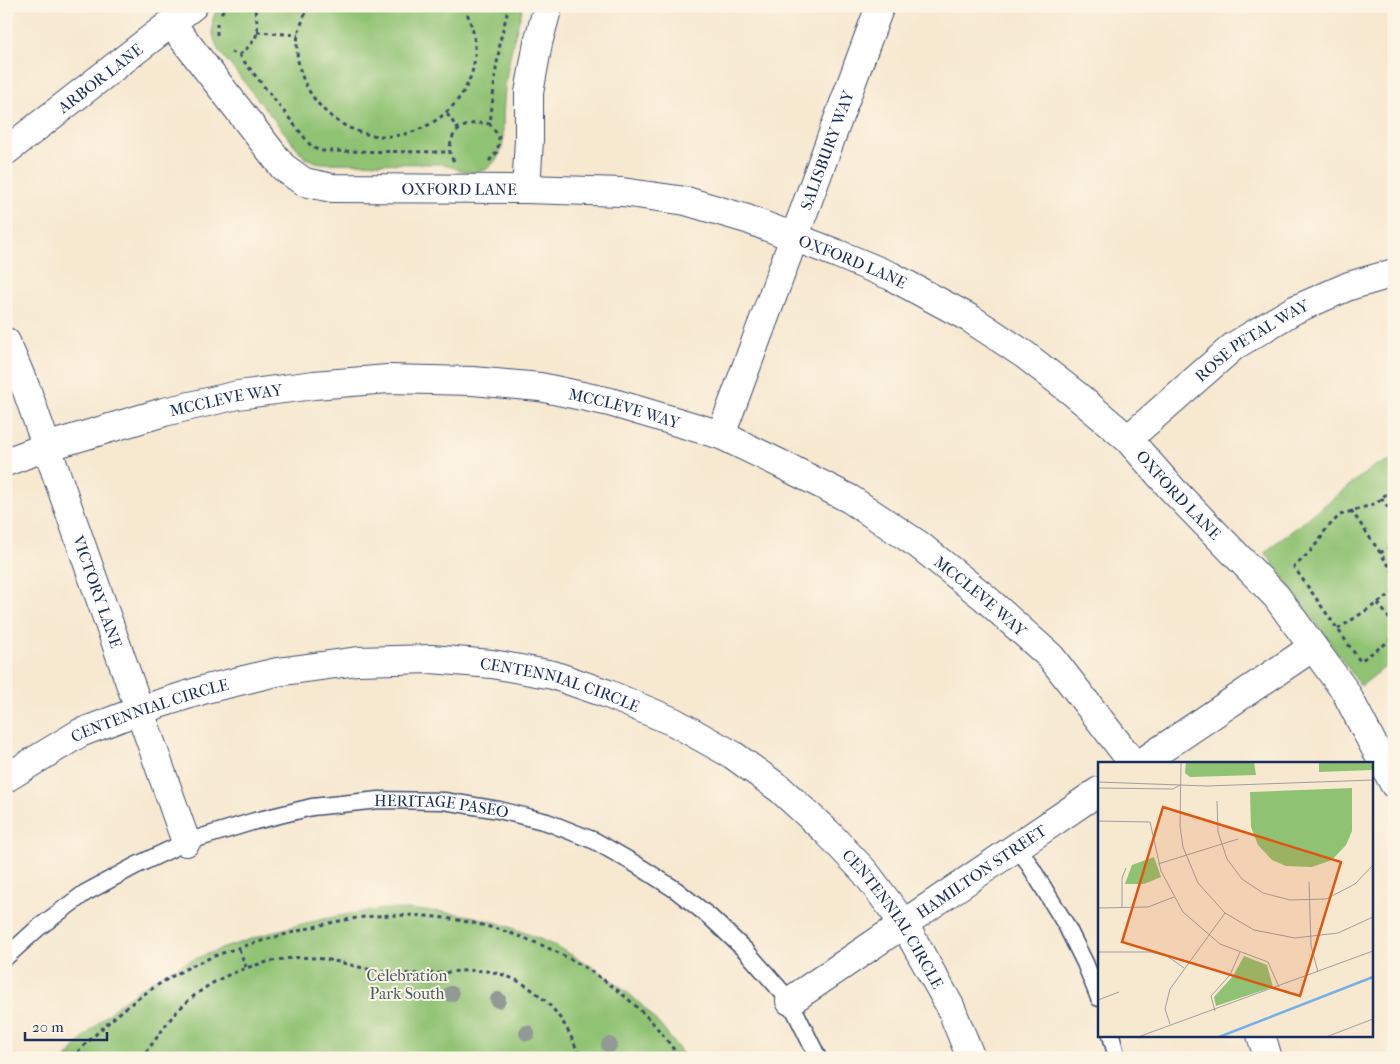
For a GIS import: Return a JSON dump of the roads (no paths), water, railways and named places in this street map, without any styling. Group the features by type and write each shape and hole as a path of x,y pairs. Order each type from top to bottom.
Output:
{"street":[{"name":"ARBOR LANE","path":"6,151 193,6"},
{"path":"526,189 529,93 538,43 548,6"},
{"name":"SALISBURY WAY","path":"721,435 880,6"},
{"name":"OXFORD LANE","path":"171,23 283,167 304,182 332,188 526,189 622,192 686,200 748,219 891,276 971,319 1025,355 1128,439 1172,489 1276,596 1346,692 1394,784"},
{"name":"ROSE PETAL WAY","path":"1128,439 1234,346 1294,310 1349,286 1394,273"},
{"name":"VICTORY LANE","path":"6,342 27,391 186,842"},
{"name":"MCCLEVE WAY","path":"6,462 46,447 164,412 238,395 314,384 388,379 473,380 540,387 610,402 721,435 850,499 918,545 969,585 1051,657 1132,762"},
{"path":"1142,762 1313,646"},
{"name":"CENTENNIAL CIRCLE","path":"6,778 80,733 140,710 206,689 277,672 358,661 430,659 492,664 553,675 608,694 674,722 733,755 780,789 827,832 865,872 904,924 950,1006 971,1058"},
{"name":"HAMILTON STREET","path":"790,1001 1098,792"},
{"path":"1262,1036 1268,1058"}],"lane":[{"name":"HERITAGE PASEO","path":"6,957 38,928 85,893 135,866 186,842 254,821 312,807 379,800 444,801 500,810 547,822 595,841 676,890 746,951 790,1001 818,1058"},
{"path":"1018,846 1066,924 1098,996"},
{"path":"1111,1036 1118,1058"}],"park label":[{"name":"Celebration Park South","path":"407,984"}]}
